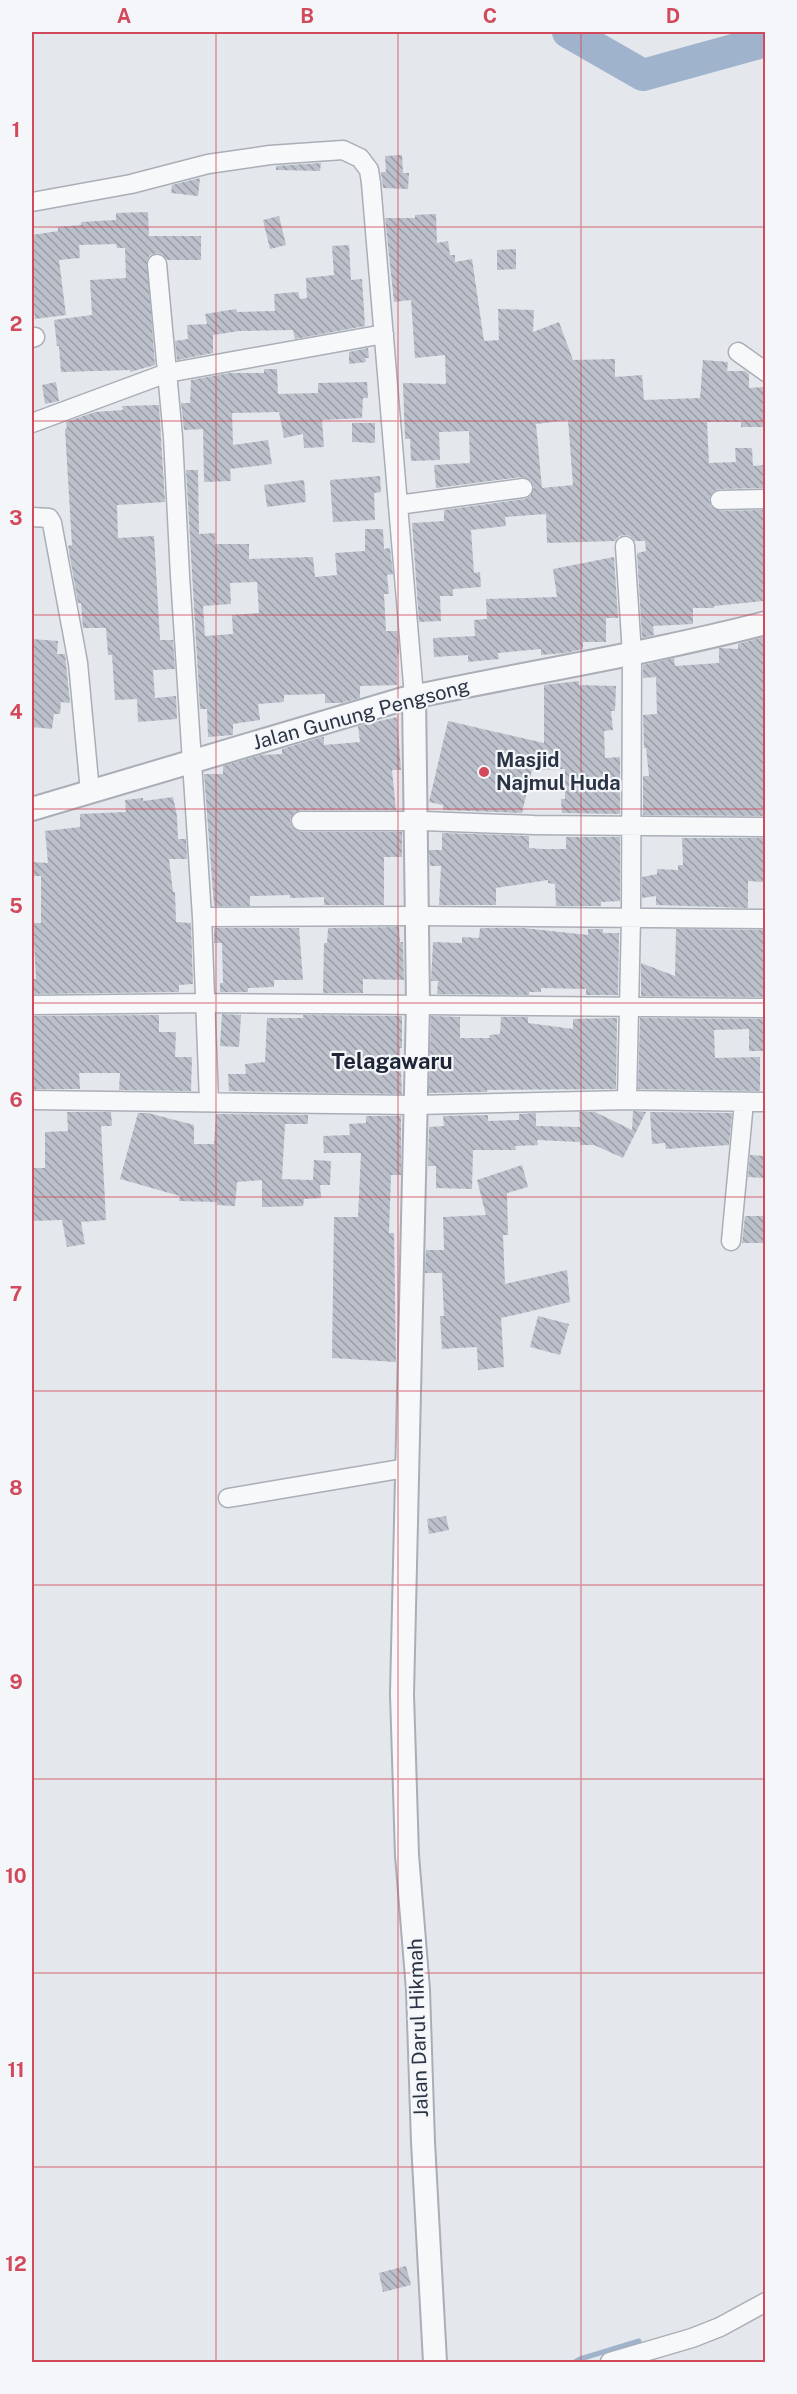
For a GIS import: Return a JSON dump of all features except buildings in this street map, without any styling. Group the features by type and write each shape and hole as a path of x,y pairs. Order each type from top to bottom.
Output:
{"street":[{"path":"32,202 131,184 208,164 270,155 343,150 360,158 369,170 414,696"},
{"path":"157,264 173,437 202,917 209,1102"},
{"path":"32,423 167,373 384,334"},
{"path":"738,352 765,372"},
{"path":"398,505 523,488"},
{"path":"720,500 765,499"},
{"path":"32,517 49,518 52,523 78,663 90,792"},
{"path":"625,546 632,654 631,918 627,1100"},
{"name":"Jalan Gunung Pengsong","path":"32,809 414,696 632,654 765,623"},
{"name":"Jalan Darul Hikmah","path":"414,696 418,1005 402,1694 407,1845 418,1990 423,2142 435,2362"},
{"path":"300,821 765,827"},
{"path":"202,917 417,916 765,920"},
{"path":"32,1005 204,1003 765,1008"},
{"path":"32,1100 416,1105 627,1100 765,1102"},
{"path":"731,1241 744,1102"},
{"path":"228,1498 406,1468"},
{"path":"610,2362 692,2338 720,2327 765,2302"}],"waterway":[{"path":"568,32 643,75 766,41"},
{"path":"575,2362 639,2341"}],"place":[{"name":"Masjid Najmul Huda","path":"484,772"}],"district":[{"name":"Telagawaru","path":"392,1061"}]}
